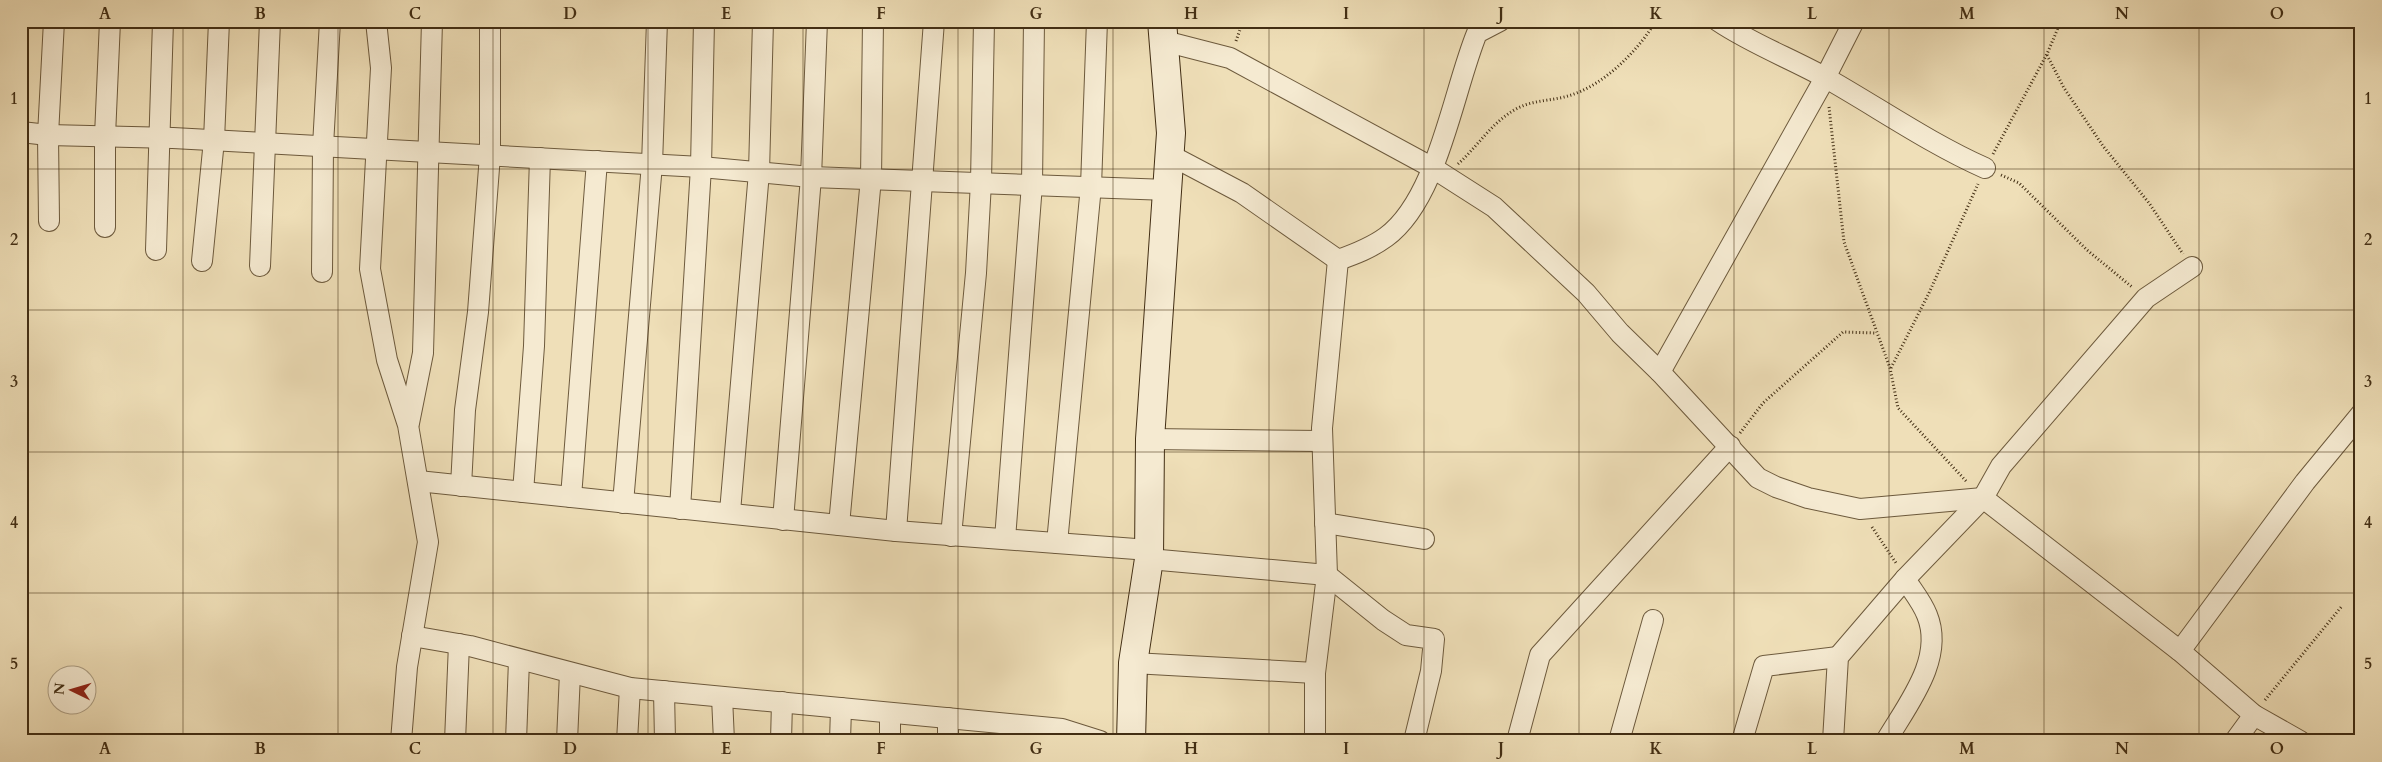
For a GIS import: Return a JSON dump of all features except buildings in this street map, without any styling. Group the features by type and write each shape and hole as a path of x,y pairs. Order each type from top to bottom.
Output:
{"street":[{"path":"49,221 48,135 54,21"},
{"path":"105,228 105,136 110,21"},
{"path":"156,250 163,21"},
{"path":"202,261 214,140 219,21"},
{"path":"260,266 270,21"},
{"path":"322,272 323,146 330,21"},
{"path":"376,21 381,68 370,269 387,360 408,425 428,542 407,667 401,741"},
{"path":"408,425 423,353 432,21"},
{"path":"461,486 465,410 478,312 490,155 490,21"},
{"path":"623,503 652,164 657,21"},
{"path":"680,508 702,167 704,21"},
{"path":"730,512 759,172 763,21"},
{"path":"783,520 811,176 818,21"},
{"path":"839,525 871,178 873,21"},
{"path":"896,531 934,21"},
{"path":"951,536 976,273 981,182 984,21"},
{"path":"1005,540 1032,184 1034,21"},
{"path":"1057,543 1091,186 1097,21"},
{"path":"1338,260 1365,250 1388,236 1412,211 1433,168 1466,59 1477,33 1500,21"},
{"path":"1718,21 1743,38 1825,78 1956,155 1985,168"},
{"path":"1660,372 1825,78 1854,21"},
{"path":"1131,741 1133,663 1150,555 1150,439 1171,133 1163,31 1230,58 1433,168 1494,207 1586,293 1620,332 1730,446 1758,478 1776,487 1808,498 1860,509 1983,498 2180,651 2254,715 2300,741"},
{"path":"21,132 48,135 158,137 652,164 811,176 1168,190"},
{"path":"1170,155 1242,192 1338,260"},
{"path":"523,492 534,346 540,158"},
{"path":"570,497 596,161"},
{"path":"1315,741 1315,673 1327,575 1322,441 1338,260"},
{"path":"1833,741 1838,657 1905,578 1983,498 2001,466 2146,298 2192,267"},
{"path":"2180,651 2305,482 2361,414"},
{"path":"1150,439 1322,441"},
{"path":"1516,741 1540,655 1730,446"},
{"path":"418,482 730,512 783,520 896,531 1057,543 1327,575 1383,620 1406,635 1434,639 1431,671 1414,741"},
{"path":"1325,522 1424,539"},
{"path":"1886,741 1922,678 1933,644 1927,615 1905,578"},
{"path":"1618,741 1653,620"},
{"path":"412,636 459,644 630,688 948,718 1004,732 1061,735 1100,741"},
{"path":"455,741 459,644"},
{"path":"1742,741 1764,666 1838,657"},
{"path":"516,741 519,660"},
{"path":"1133,663 1315,673"},
{"path":"567,741 570,673"},
{"path":"627,741 630,688"},
{"path":"664,691 665,741"},
{"path":"722,697 724,741"},
{"path":"781,741 782,702"},
{"path":"840,741 841,708"},
{"path":"890,713 890,741"},
{"path":"2235,741 2254,715"},
{"path":"948,718 948,741"}],"path":[{"path":"1433,168 1458,164 1472,152 1494,125 1516,109 1587,90 1616,67 1647,37 1656,21"},
{"path":"1890,368 1929,293 1985,168 2047,54 2061,21"},
{"path":"2047,54 2064,88 2103,146 2149,203 2192,267"},
{"path":"1825,78 1844,242 1890,368 1898,408 1931,446 1983,498"},
{"path":"1985,168 2019,183 2087,250 2146,298"},
{"path":"1730,446 1763,403 1843,332 1877,332"},
{"path":"1860,509 1905,578"},
{"path":"2254,715 2342,606"}]}
